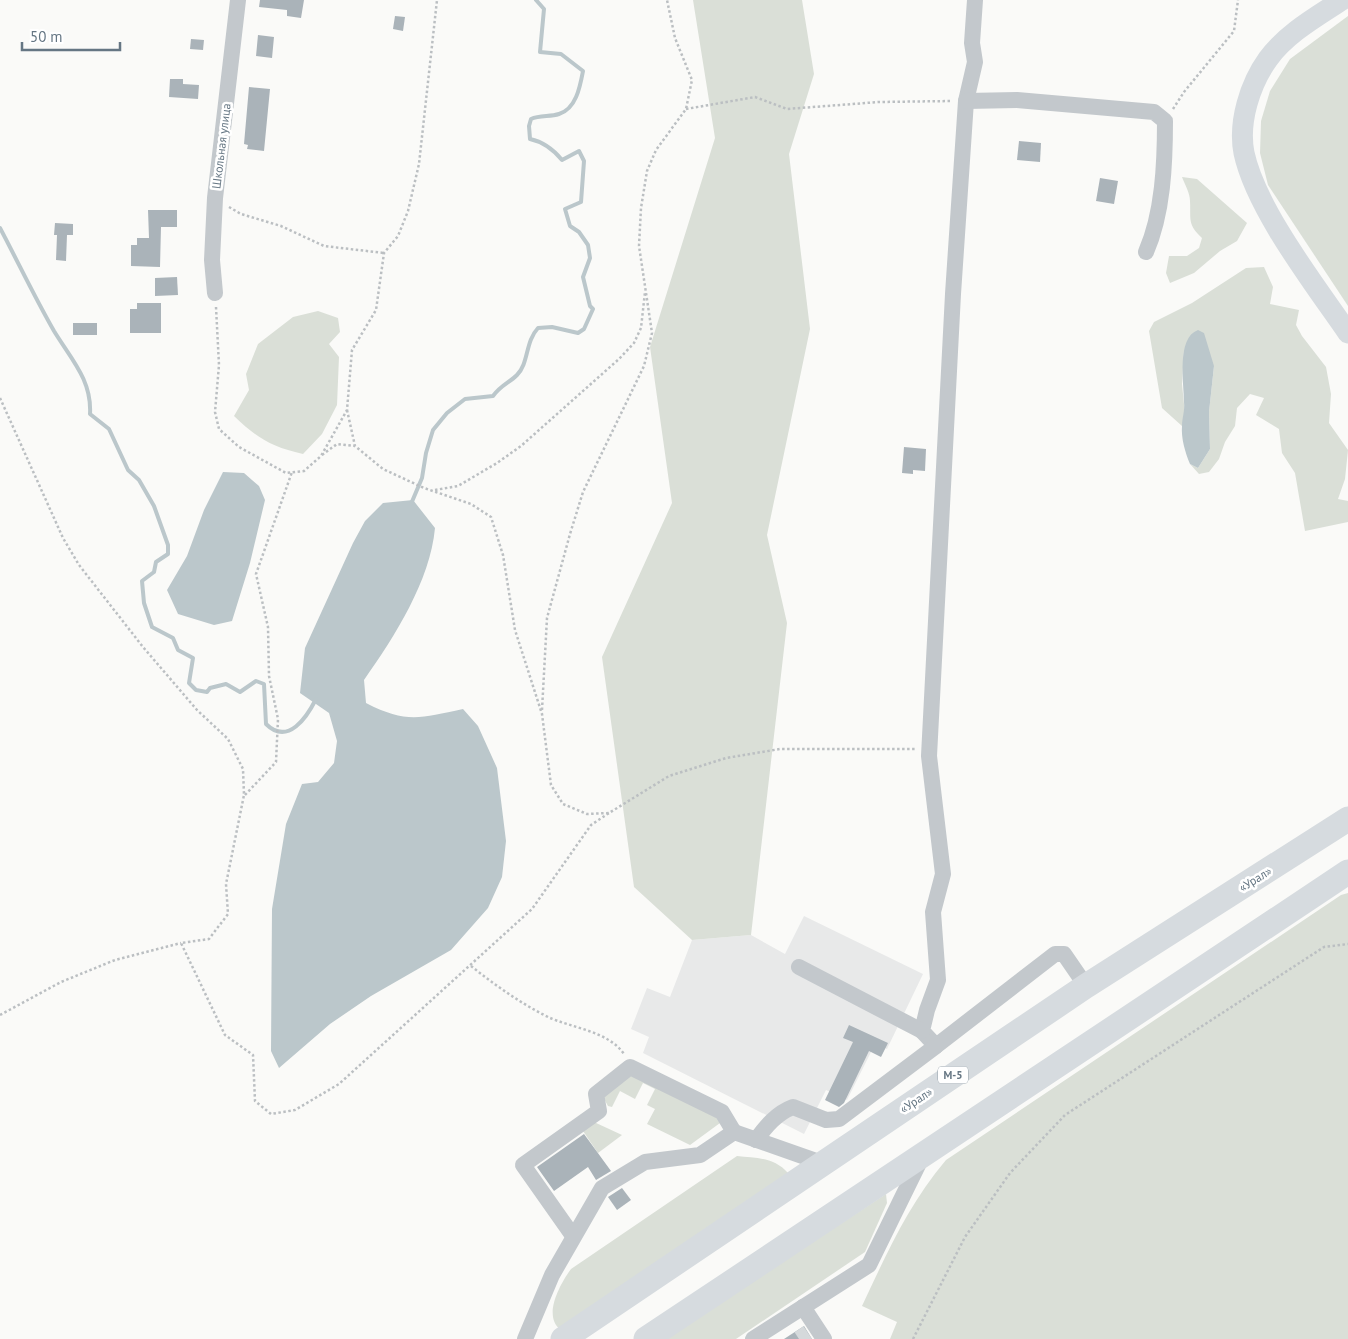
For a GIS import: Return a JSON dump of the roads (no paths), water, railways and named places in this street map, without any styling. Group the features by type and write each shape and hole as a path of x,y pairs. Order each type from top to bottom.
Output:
{"highway":[{"name":"«Урал»","path":"563,1339 1086,986 1348,819"},
{"path":"646,1339 1346,874"}],"main road":[{"path":"1342,0 1307,23 1268,59 1252,89 1243,123 1244,152 1251,176 1270,214 1348,333"}],"street":[{"name":"Школьная улица","path":"215,293 212,260 215,198 238,0"},
{"path":"922,1031 927,1010 938,980 933,912 943,874 930,749 953,294 966,101 976,62 972,43 975,0"},
{"path":"966,101 1018,100 1154,112 1165,121 1161,183 1153,235 1146,252"},
{"path":"756,1140 784,1110 793,1107 826,1120 840,1118 1055,954 1064,954 1086,986"},
{"path":"799,967 922,1031 936,1046"},
{"path":"573,1236 523,1165 599,1111 596,1094 630,1067 722,1112 734,1132 822,1164"},
{"path":"526,1339 552,1274 602,1188 645,1162 700,1155 734,1132"},
{"path":"764,1336 803,1307 869,1265 922,1157"},
{"path":"803,1307 816,1333"}],"waterway":[{"path":"411,504 422,478 426,453 433,430 447,413 465,399 493,396 517,375 524,365 531,340 538,328 552,327 578,333 584,329 593,309 590,306 583,277 590,258 588,245 579,232 570,226 565,209 581,202 584,161 579,151 562,160 548,146 530,139 529,126 531,119 559,114 570,107 576,97 583,71 561,54 540,52 544,9 536,0"},
{"path":"0,228 54,331 84,380 90,402 90,414 109,429 128,470 139,480 154,506 168,545 168,554 156,562 154,572 142,581 144,603 152,627 173,638 178,650 193,658 189,683 196,690 207,692 210,688 226,684 240,692 256,681 264,684 266,724 274,730 282,732 289,731 302,721 316,699"}],"tunnel":[{"path":"799,1339 808,1333"}]}
